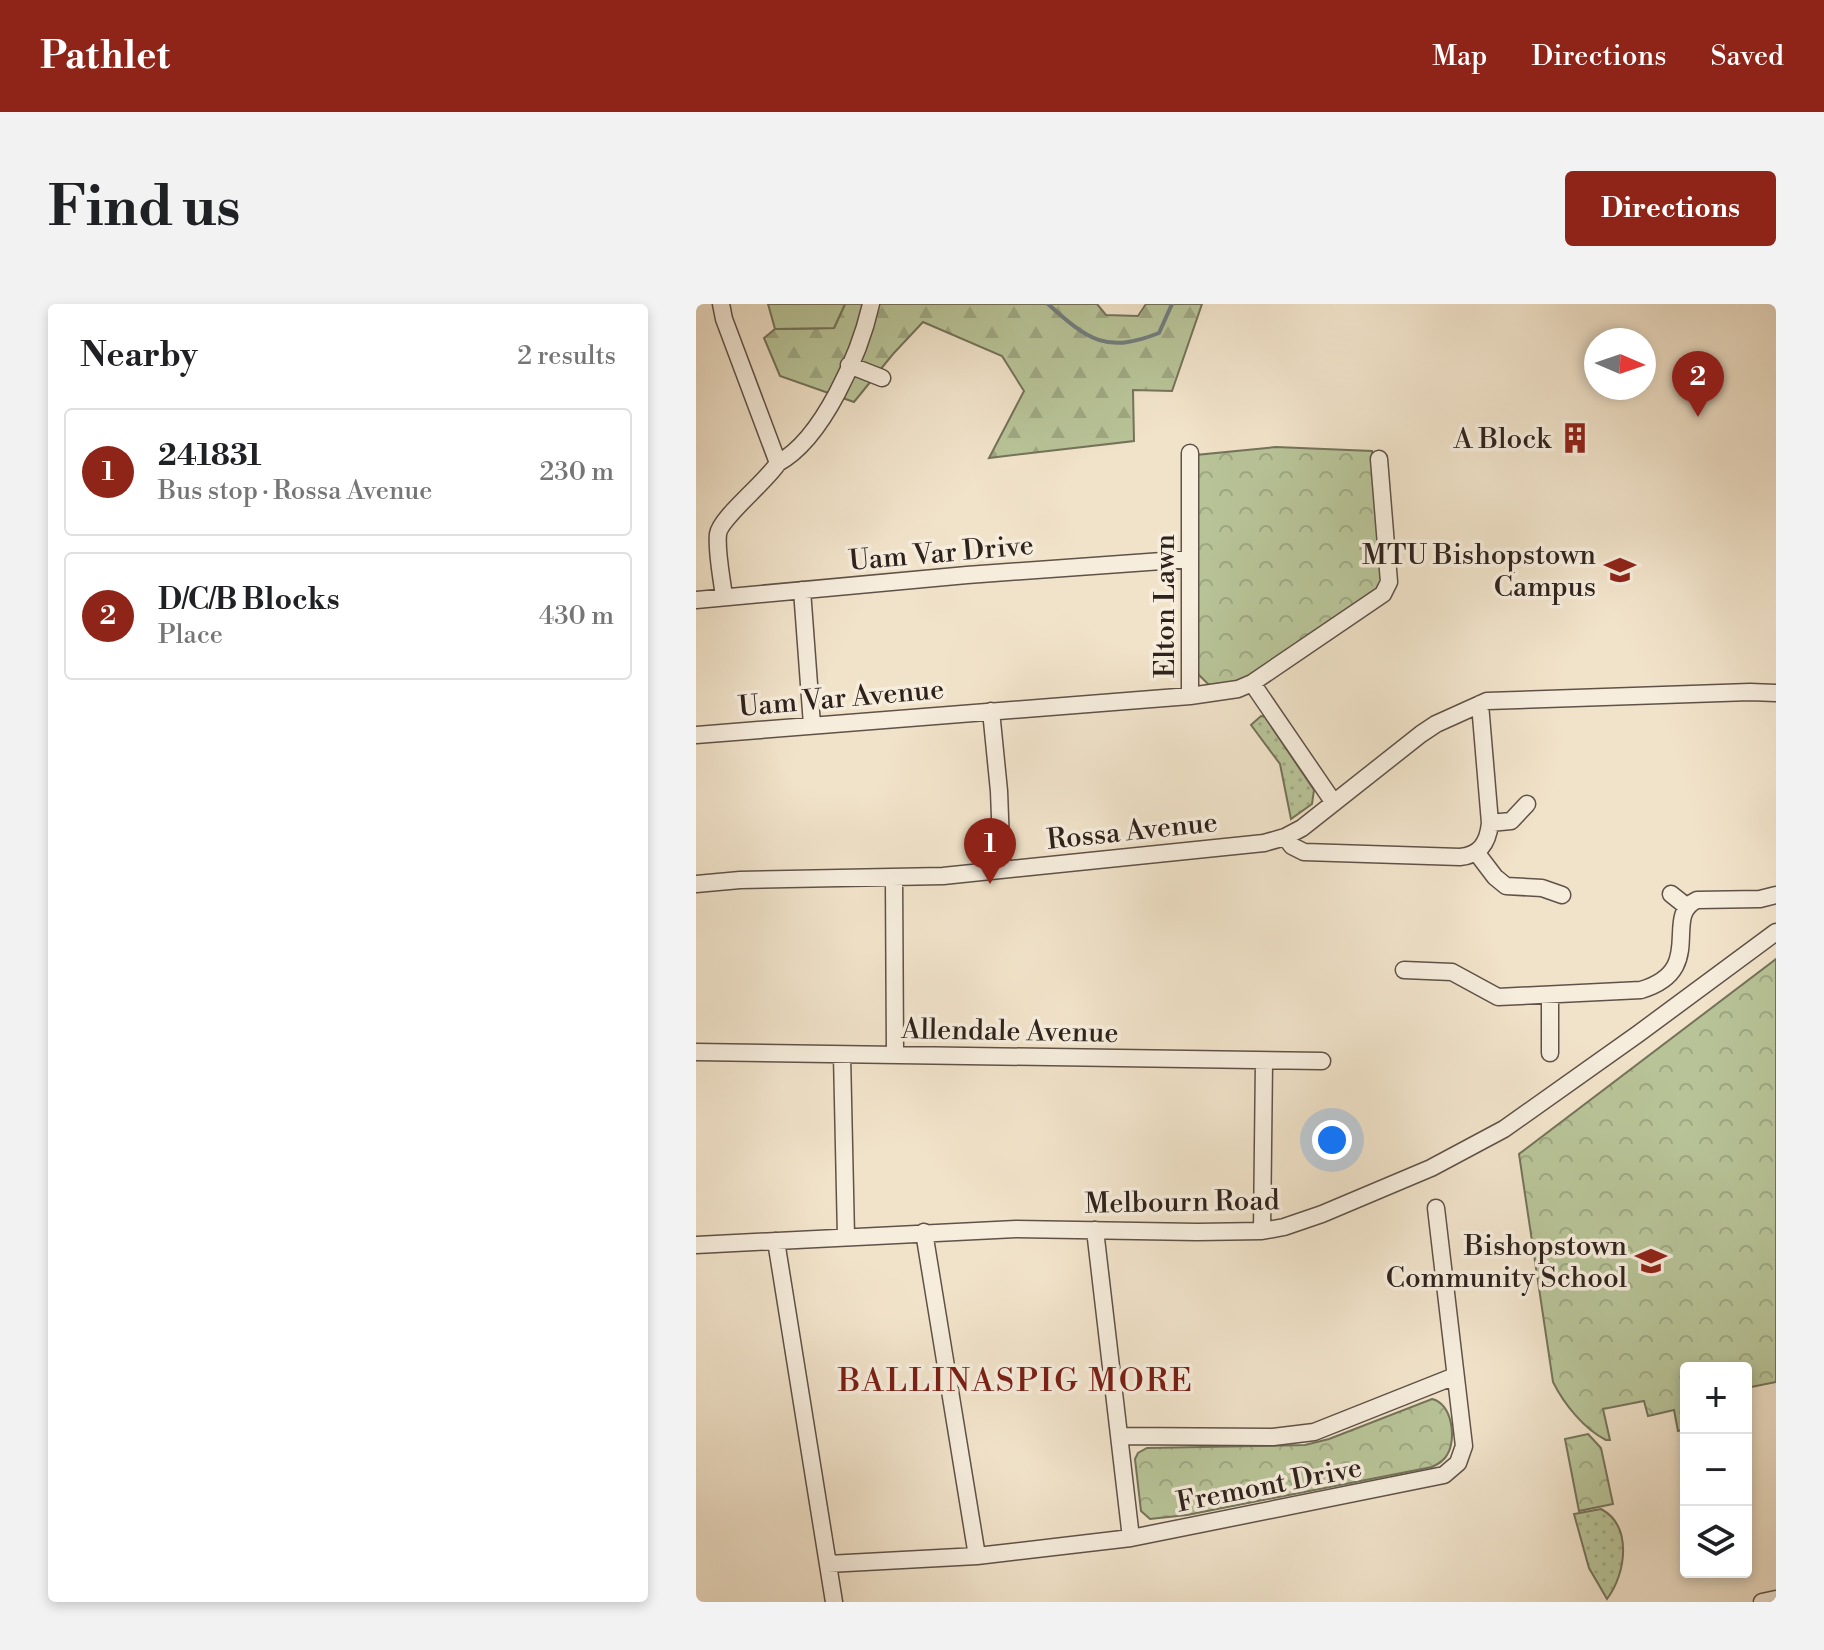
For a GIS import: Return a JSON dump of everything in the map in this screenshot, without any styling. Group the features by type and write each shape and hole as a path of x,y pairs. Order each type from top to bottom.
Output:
{"street":[{"path":"721,304 778,463"},
{"path":"724,597 718,534 723,521 768,479 778,463 793,455 824,416 849,365 871,304"},
{"path":"849,365 882,378"},
{"name":"Elton Lawn","path":"1190,453 1190,696 1238,689 1252,683 1379,598 1388,587 1379,459"},
{"name":"Uam Var Drive","path":"696,600 1190,559"},
{"path":"802,590 812,725"},
{"path":"1252,683 1334,803"},
{"name":"Rossa Avenue","path":"696,884 740,880 894,878 1264,843 1285,837 1334,803 1421,734 1480,704 1521,698 1776,693"},
{"name":"Uam Var Avenue","path":"696,735 1190,696"},
{"path":"1285,837 1292,846 1304,852 1460,857 1476,852 1487,840 1490,823 1480,704"},
{"path":"991,711 1002,870"},
{"path":"1490,823 1511,821 1527,804"},
{"path":"1476,852 1506,886 1542,888 1562,895"},
{"path":"894,878 895,1054"},
{"path":"1671,894 1686,906"},
{"path":"1404,970 1452,972 1494,996 1630,992 1651,987 1674,969 1681,956 1681,921 1686,906 1697,900 1760,899 1776,895"},
{"name":"Melbourn Road","path":"696,1245 1016,1229 1262,1231 1304,1221 1465,1152 1504,1129 1776,932"},
{"path":"1550,995 1550,1053"},
{"name":"Allendale Avenue","path":"696,1052 1322,1061"},
{"path":"842,1055 846,1237"},
{"path":"1262,1231 1264,1061"},
{"name":"Fremont Drive","path":"828,1564 977,1556 1131,1538 1444,1475 1458,1463 1464,1446 1436,1208"},
{"path":"1095,1230 1131,1538"},
{"path":"924,1232 977,1556"},
{"path":"776,1241 834,1602"},
{"path":"1120,1436 1273,1437 1314,1432 1455,1376"},
{"path":"1762,1602 1776,1599"}],"green space":[{"path":"768,304 845,304 834,328 775,329"},
{"path":"845,304 1097,304 1106,315 1138,316 1146,304 1202,304 1172,391 1133,390 1134,441 989,458 1024,391 1002,356 923,322 854,402 780,376 764,338 775,329 834,328"},
{"path":"1276,447 1372,451 1382,575 1380,588 1246,680 1209,685 1198,674 1196,455"},
{"path":"1261,716 1265,717 1314,790 1312,804 1291,819 1280,764 1251,725"},
{"name":"Bishopstown Community School","path":"1776,959 1776,1382 1752,1387 1752,1362 1680,1362 1680,1430 1674,1410 1648,1416 1644,1401 1603,1409 1610,1440 1590,1429 1575,1415 1553,1382 1519,1154"},
{"path":"1432,1399 1439,1402 1448,1414 1452,1440 1443,1461 1432,1467 1187,1515 1150,1519 1141,1511 1135,1459 1147,1448 1305,1445 1329,1439"},
{"path":"1588,1434 1601,1448 1613,1504 1579,1511 1565,1439"},
{"path":"1601,1509 1618,1527 1623,1551 1619,1577 1607,1599 1589,1568 1574,1514"}],"waterway":[{"path":"1048,304 1087,335 1111,343 1159,333 1172,304"}],"place":[{"name":"D/C/B Blocks","path":"1698,417"},
{"name":"A Block","path":"1575,438"},
{"name":"MTU Bishopstown Campus","path":"1620,570"},
{"name":"241831","path":"990,884"},
{"name":"Bishopstown Community School","path":"1651,1261"}],"district":[{"name":"BALLINASPIG MORE","path":"1016,1380"}]}
